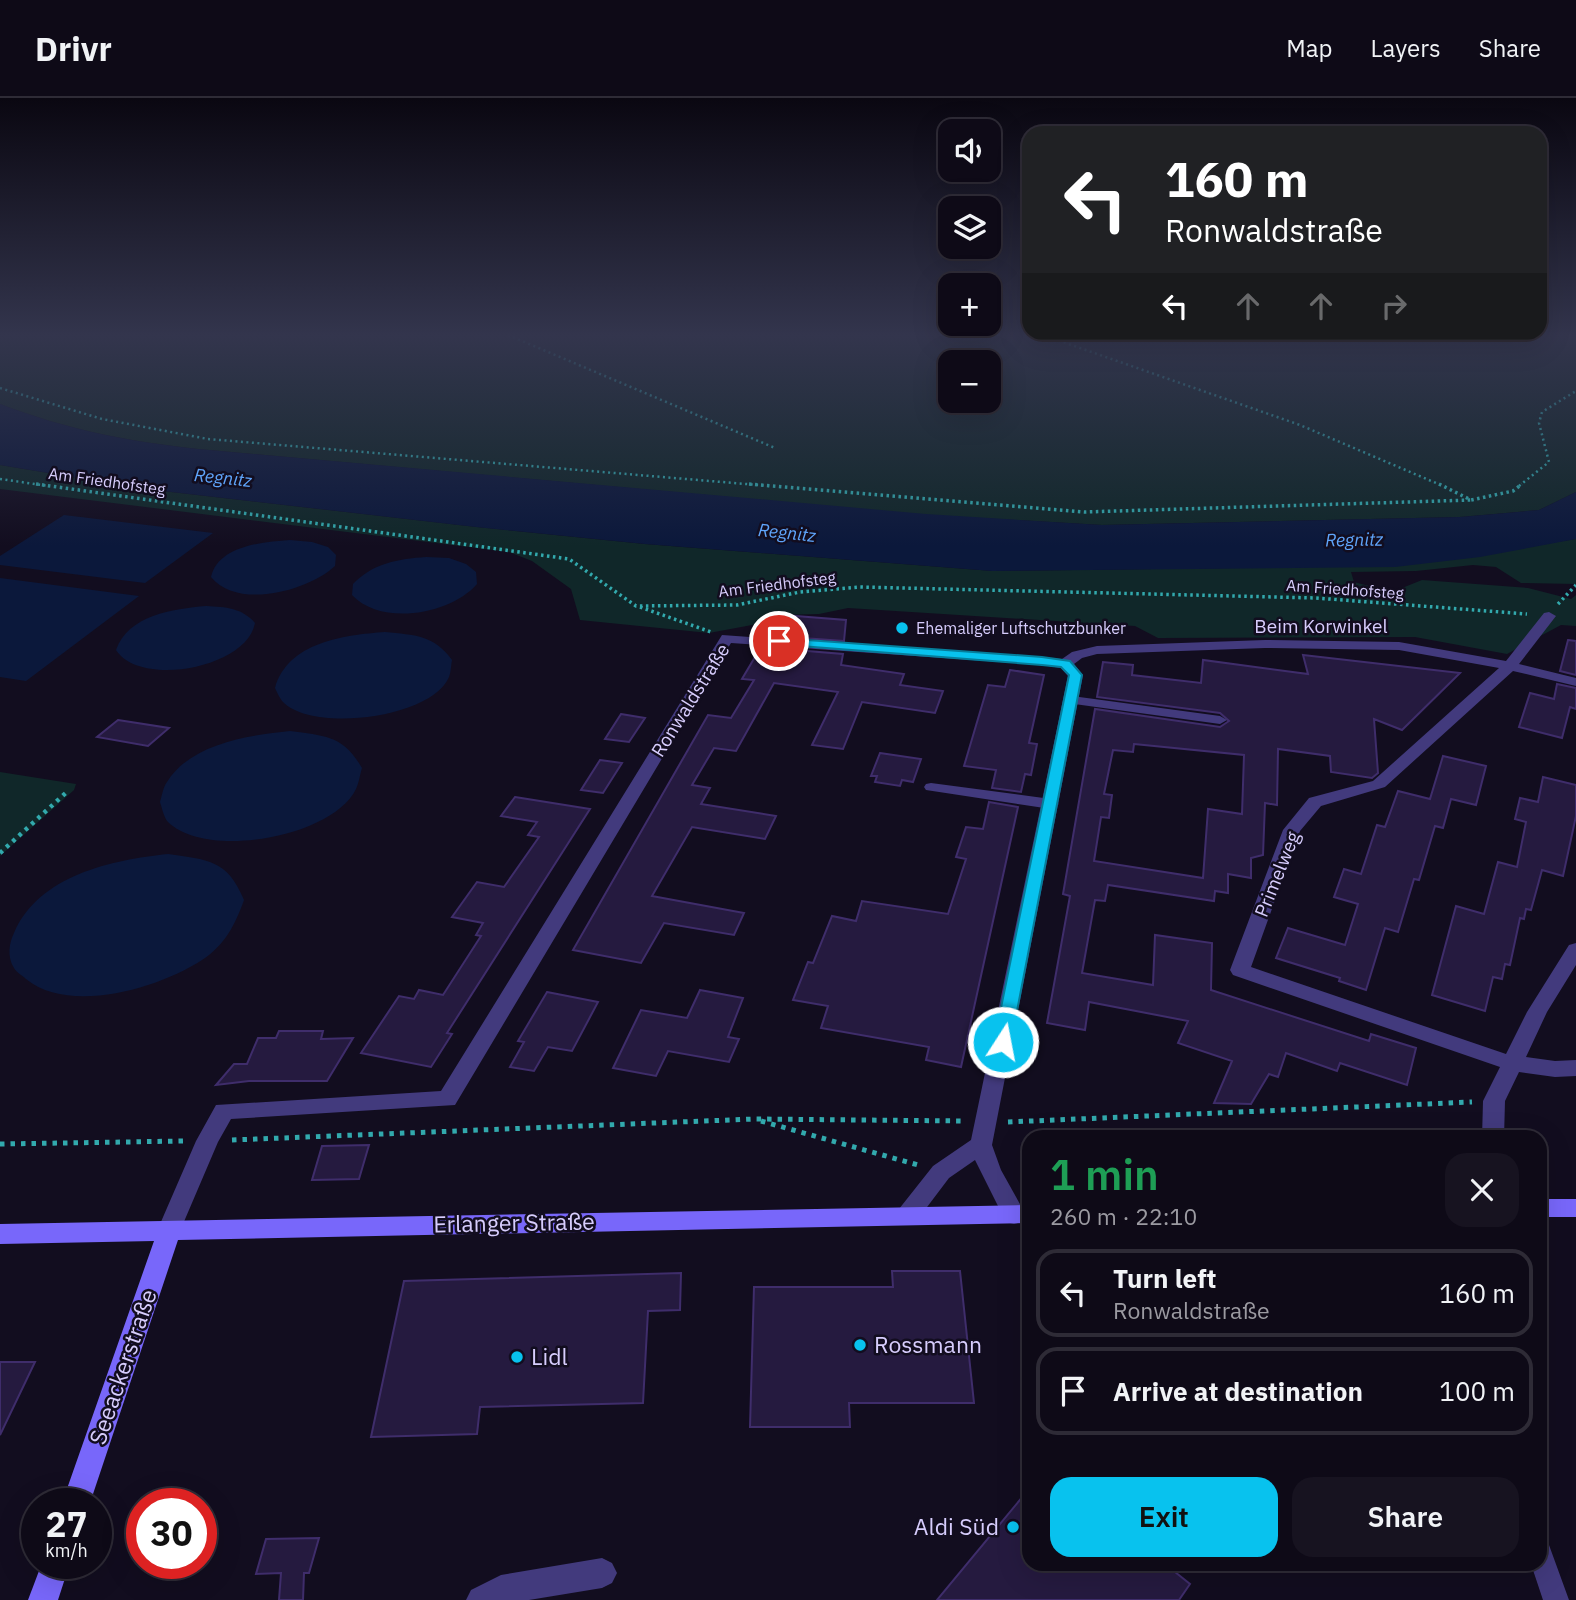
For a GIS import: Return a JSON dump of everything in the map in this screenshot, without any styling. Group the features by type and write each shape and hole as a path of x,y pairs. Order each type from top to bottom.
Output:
{"main road":[{"path":"1547,1208 1576,1208"},
{"name":"Erlanger Straße","path":"0,1234 1021,1214"},
{"name":"Seeackerstraße","path":"81,1488 169,1231"},
{"path":"43,1600 50,1579"}],"street":[{"name":"Primelweg","path":"1511,1063 1240,970 1292,830 1315,802 1379,784 1510,666 1549,616"},
{"name":"Ronwaldstraße","path":"169,1231 207,1141 224,1111 447,1099 727,638 1065,664"},
{"name":"Beim Korwinkel","path":"1065,664 1077,655 1097,650 1265,644 1399,646 1510,666 1576,682"},
{"path":"1021,1214 990,1171 981,1146 1072,700 1076,675 1065,664"},
{"path":"1493,1130 1493,1101 1537,1012 1576,949"},
{"path":"1511,1063 1555,1069 1576,1068"},
{"path":"907,1216 941,1172 981,1146"},
{"path":"481,1600 501,1590 602,1573"}],"lane":[{"path":"1072,700 1220,720"},
{"path":"932,787 1051,804"},
{"path":"1546,1571 1556,1600"}],"path":[{"path":"50,405 137,429 208,439 1084,512 1471,500 1513,491 1549,463 1539,424 1542,412 1553,405"},
{"path":"674,405 775,448"},
{"path":"1243,405 1300,425 1425,477 1471,500"},
{"name":"Am Friedhofsteg","path":"0,479 569,559 636,606 737,605 800,592 860,587 1316,598 1549,616"},
{"path":"1549,616 1576,585"},
{"path":"636,606 727,638"},
{"path":"0,853 69,790"},
{"path":"0,1144 207,1141 754,1119 1026,1123 1493,1101"},
{"path":"754,1119 941,1172"}],"green space":[{"path":"3,405 938,405 938,413 1001,413 1001,405 1576,405 1576,492 1539,510 1460,517 1102,525 926,515 198,449 98,433"},
{"path":"0,465 145,489 477,527 645,544 993,571 1395,566 1576,539 1576,584 1521,583 1496,567 1473,565 1416,571 1351,572 1354,582 1392,592 1422,580 1528,588 1571,599 1576,595 1576,626 1561,625 1507,654 1415,637 1158,638 1135,626 848,608 819,614 779,615 768,622 709,633 580,620 571,589 532,561 509,552 0,489"},
{"path":"0,772 76,784 74,790 0,856"}],"water":[{"name":"Regnitz","path":"0,405 3,405 97,433 198,449 926,514 1102,525 1460,517 1539,510 1576,492 1576,539 1480,557 1395,567 992,571 645,544 476,527 146,489 0,465"},
{"path":"64,515 213,533 145,583 0,565 0,556"},
{"path":"290,540 328,547 336,555 335,566 308,583 255,595 238,593 223,587 211,577 222,558 232,552 255,544"},
{"path":"426,557 449,558 466,564 476,572 477,584 451,603 416,613 381,611 365,605 352,595 353,584 369,571 396,561"},
{"path":"0,578 139,596 26,681 0,677"},
{"path":"206,606 239,611 250,618 255,623 248,639 233,652 214,661 192,668 168,670 147,668 129,662 116,650 122,638 141,621 166,612"},
{"path":"385,632 423,638 445,652 452,660 451,671 438,691 420,703 397,711 344,719 298,712 281,699 275,688 282,673 292,660 305,651 336,639"},
{"path":"290,731 332,739 355,757 362,768 356,789 343,806 322,820 297,831 239,841 211,840 186,833 168,822 160,802 164,786 191,758 222,743"},
{"path":"168,854 215,864 231,876 244,900 228,934 210,954 163,980 114,994 90,996 66,995 44,990 15,969 10,955 12,937 25,913 41,897 59,884 101,866"}],"building":[{"path":"783,615 846,620 844,641 775,636"},
{"path":"1568,640 1576,641 1576,675 1560,671"},
{"path":"771,648 843,654 841,665 904,674 900,685 943,691 935,713 862,702 843,749 812,745 838,692 774,683 736,751 714,748 692,785 710,788 701,804 776,816 765,839 692,827 652,896 744,913 734,935 664,923 641,963 573,950 708,715 731,718 754,680 742,679 755,657 767,658"},
{"path":"1303,655 1460,673 1402,730 1374,719 1378,773 1372,778 1331,772 1330,756 1278,749 1277,805 1265,803 1263,855 1251,858 1251,878 1228,874 1228,893 1215,891 1214,901 1108,885 1105,901 1095,900 1082,973 1153,985 1155,935 1212,943 1211,990 1369,1041 1371,1034 1416,1048 1407,1085 1340,1063 1337,1071 1286,1053 1278,1077 1269,1074 1251,1104 1214,1103 1232,1061 1178,1043 1188,1021 1089,1002 1085,1030 1047,1023 1070,896 1063,894 1095,709 1220,727 1229,721 1220,713 1097,697 1103,662 1133,665 1132,675 1201,683 1203,660 1308,674","holes":["1134,744 1244,755 1242,814 1208,809 1203,878 1094,861 1101,817 1109,818 1112,795 1104,794 1113,750 1133,752"]},
{"path":"1010,670 1044,675 1029,743 1037,744 1031,775 1025,774 1021,792 992,788 996,770 964,766 988,685 1005,687"},
{"path":"1557,684 1576,688 1576,709 1570,707 1562,738 1519,727 1530,693 1554,699"},
{"path":"621,714 645,718 629,742 605,739"},
{"path":"118,720 169,728 148,746 97,737"},
{"path":"880,753 921,759 913,782 902,780 900,786 875,782 877,776 871,776"},
{"path":"1443,756 1486,766 1476,805 1451,799 1443,828 1435,826 1419,880 1414,879 1398,932 1385,928 1366,990 1339,981 1340,978 1276,958 1288,928 1345,945 1358,904 1334,897 1344,869 1361,874 1377,825 1385,827 1398,791 1430,799"},
{"path":"600,760 622,763 603,793 581,790"},
{"path":"1543,777 1576,785 1576,816 1563,876 1542,870 1531,910 1526,909 1524,919 1520,918 1510,965 1505,964 1502,979 1493,977 1485,1011 1432,995 1456,906 1484,914 1498,862 1517,867 1526,822 1515,819 1520,798 1538,802"},
{"path":"515,797 590,809 447,1033 452,1034 431,1067 361,1053 399,996 414,999 419,990 443,995 481,936 476,935 483,923 452,917 477,882 504,887 539,837 528,835 537,822 501,816"},
{"path":"989,802 1018,807 961,1067 926,1060 929,1047 821,1028 828,1006 793,1000 808,962 813,963 832,916 856,921 862,901 948,914 966,859 956,857 966,827 983,829"},
{"path":"700,990 743,998 728,1037 739,1039 729,1062 668,1051 656,1076 613,1068 641,1010 687,1018"},
{"path":"547,992 598,1002 572,1051 548,1047 534,1071 510,1067 524,1042 518,1041"},
{"path":"279,1031 323,1031 321,1039 353,1038 327,1081 249,1081 216,1085 234,1064 247,1064 258,1038 276,1038"},
{"path":"369,1145 359,1179 312,1180 322,1146"},
{"name":"Rossmann","path":"892,1271 960,1271 974,1403 849,1403 850,1427 750,1427 754,1287 893,1287"},
{"name":"Lidl","path":"681,1273 680,1310 648,1311 643,1403 480,1407 477,1434 371,1437 404,1281"},
{"path":"0,1362 35,1362 0,1435"},
{"name":"Aldi Süd","path":"1022,1497 1022,1571 1174,1571 1190,1584 1179,1600 937,1600"},
{"path":"319,1538 309,1573 304,1573 303,1600 279,1600 281,1573 256,1574 266,1539"}],"place":[{"name":"Ehemaliger Luftschutzbunker","path":"902,628"},
{"name":"Rossmann","path":"860,1345"},
{"name":"Lidl","path":"517,1357"},
{"name":"Aldi Süd","path":"1013,1527"}],"route":[{"path":"779,641 1042,661 1065,664 1076,675 1003,1042"}]}
